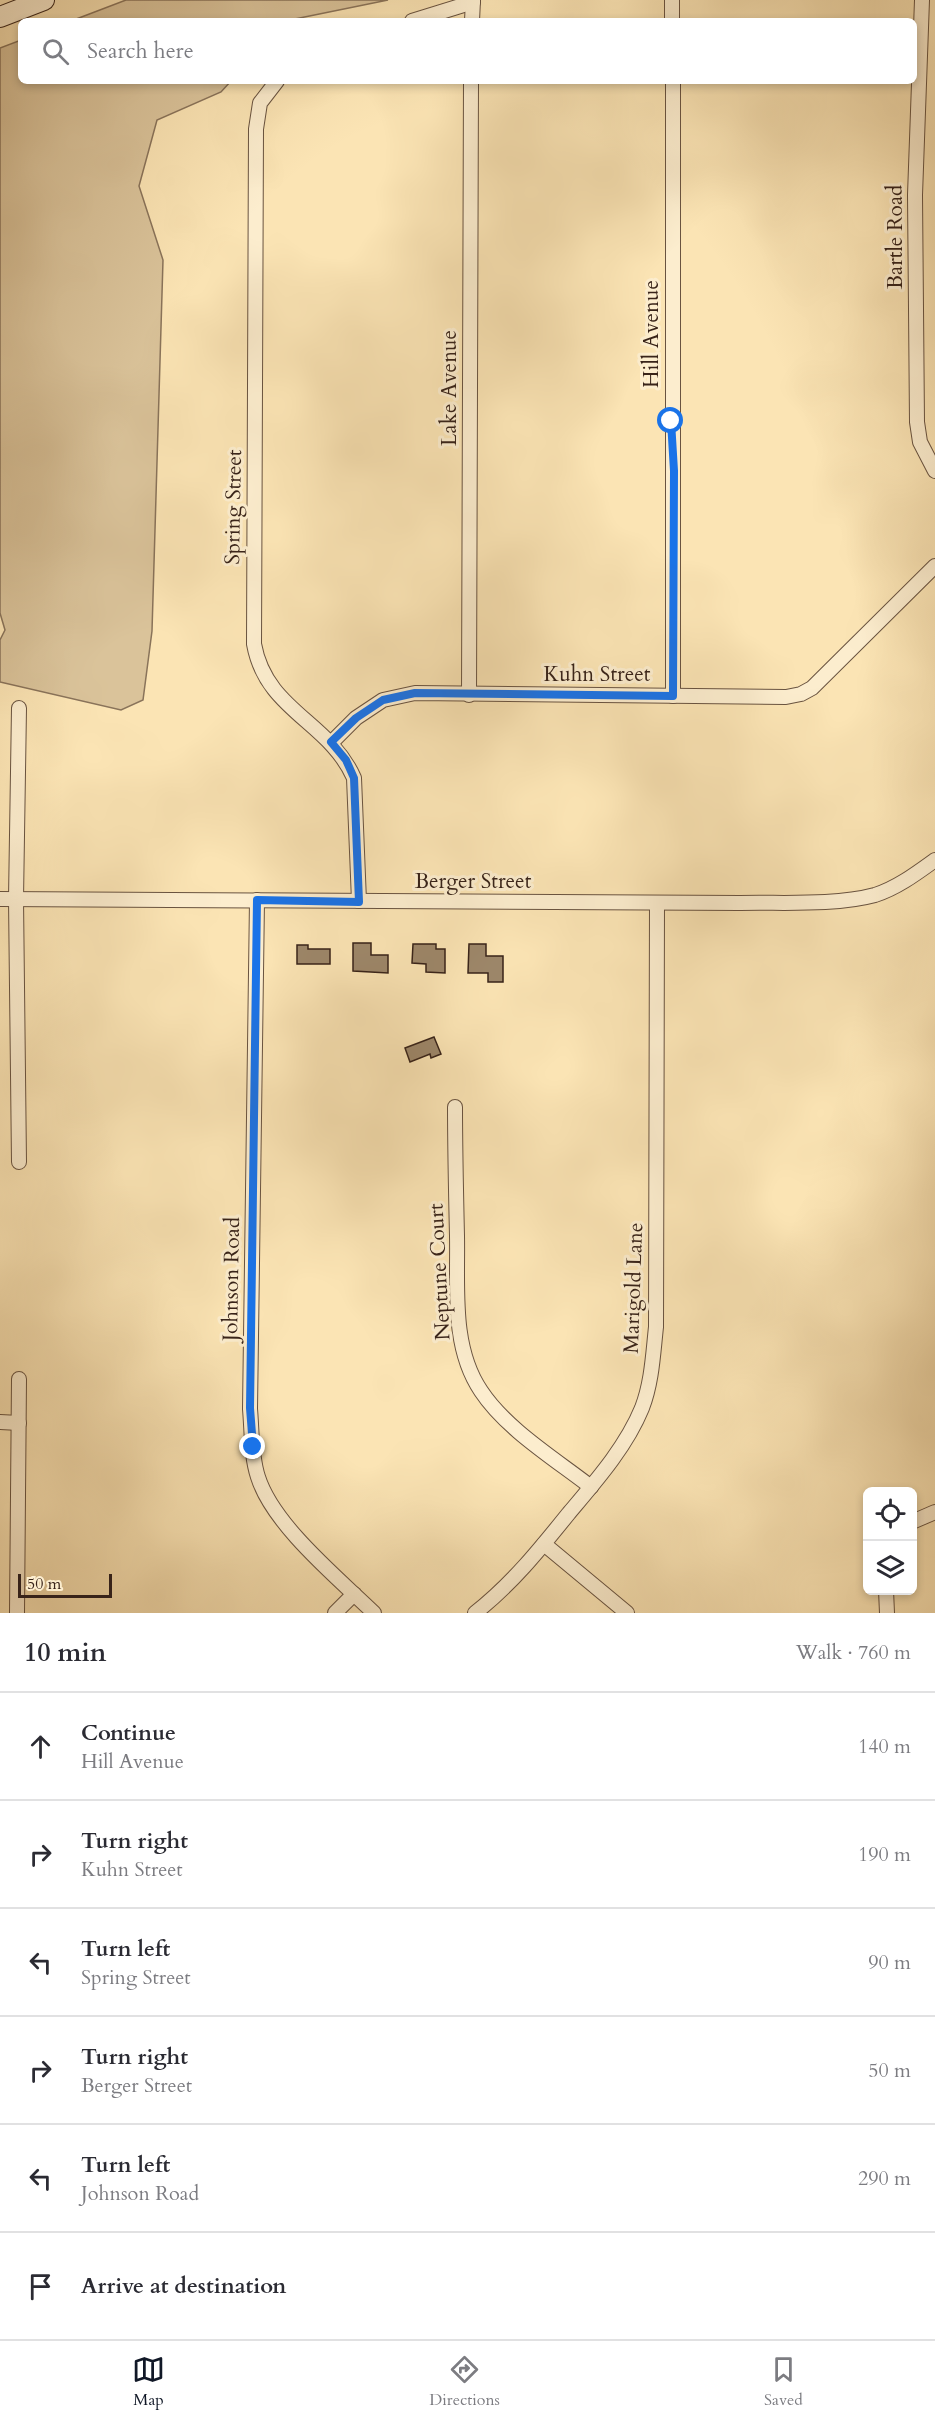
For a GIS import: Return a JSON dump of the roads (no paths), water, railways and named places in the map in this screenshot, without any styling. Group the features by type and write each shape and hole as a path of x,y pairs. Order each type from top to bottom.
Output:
{"main road":[{"path":"0,17 44,0"}],"street":[{"path":"672,0 672,18"},
{"name":"Bartle Road","path":"922,0 915,195 917,422 920,442 935,471"},
{"path":"421,18 473,1 472,18"},
{"name":"Spring Street","path":"275,84 260,103 256,129 254,644 262,673 281,700 331,742 346,760 354,778 359,902"},
{"name":"Lake Avenue","path":"470,695 471,84"},
{"name":"Hill Avenue","path":"673,84 673,696"},
{"name":"Kuhn Street","path":"331,742 356,718 383,700 415,693 786,697 801,694 812,688 935,566"},
{"path":"19,708 16,899 19,1162"},
{"name":"Berger Street","path":"0,899 657,903 841,900 874,895 886,890 913,876 935,860"},
{"name":"Johnson Road","path":"257,900 250,1408 253,1447 258,1477 269,1501 282,1520 374,1613"},
{"name":"Marigold Lane","path":"475,1613 514,1579 591,1487 629,1434 642,1406 650,1379 656,1327 657,903"},
{"name":"Neptune Court","path":"455,1107 458,1313 460,1337 469,1371 481,1392 502,1418 591,1487"},
{"path":"17,1613 19,1379"},
{"path":"0,1422 19,1423"},
{"path":"917,1520 935,1512"},
{"path":"544,1544 627,1613"},
{"path":"335,1613 354,1594"},
{"path":"886,1595 887,1613"}]}
